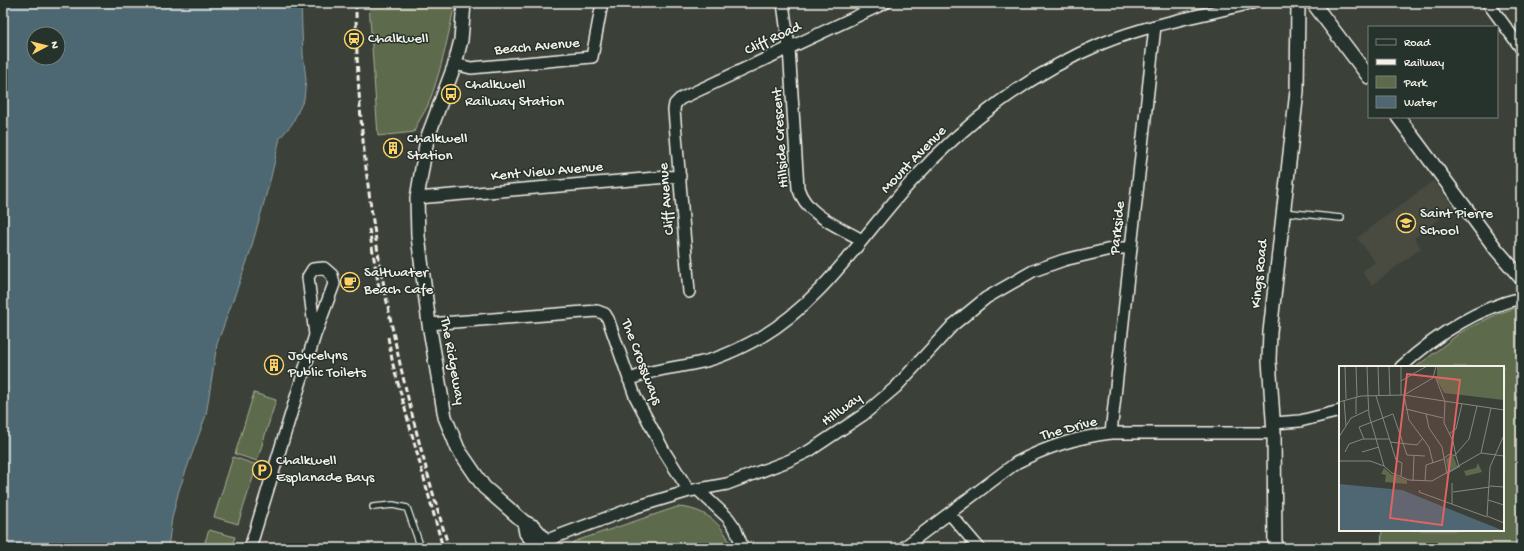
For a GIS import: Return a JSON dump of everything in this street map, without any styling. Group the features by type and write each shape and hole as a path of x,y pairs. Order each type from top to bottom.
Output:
{"street":[{"name":"The Ridgeway","path":"464,3 461,40 455,64 427,139 417,198 418,236 429,324 445,417 458,450 484,487 524,522 534,528 543,545"},
{"name":"Beach Avenue","path":"455,64 471,68 592,57 602,3"},
{"name":"Hillside Crescent","path":"783,3 789,48 798,188 801,198 817,214 862,240"},
{"name":"Cliff Road","path":"675,104 680,99 885,3"},
{"name":"Mount Avenue","path":"629,380 642,375 719,357 761,337 814,295 912,181 949,143 999,102 1047,71 1103,43 1155,26 1252,3"},
{"name":"Kings Road","path":"1275,548 1274,428 1269,360 1282,212 1296,91 1298,3"},
{"path":"1313,3 1368,77"},
{"path":"1488,3 1521,48"},
{"name":"Parkside","path":"1111,433 1155,26"},
{"name":"Cliff Avenue","path":"675,104 674,110 690,292"},
{"path":"1399,118 1496,249 1521,278"},
{"name":"Kent View Avenue","path":"417,198 680,176"},
{"name":"Hillway","path":"543,545 636,507 693,490 728,484 788,461 829,439 896,387 953,325 970,309 1004,286 1033,271 1064,260 1116,248 1131,248"},
{"path":"250,548 315,335 334,284 332,276 324,268 313,269 308,276 315,335"},
{"path":"1401,366 1471,315 1501,303 1521,298"},
{"name":"The Crossways","path":"429,324 597,311 605,314 629,380 646,419 693,490 728,518 735,528 743,548"},
{"name":"The Drive","path":"903,548 1016,463 1032,455 1092,435 1111,433 1274,428 1339,410"},
{"path":"950,514 979,548"}],"lane":[{"path":"1282,212 1341,218"},
{"path":"373,507 393,505 407,508 422,548"}],"shaded area":[{"name":"Saint Pierre School","path":"1433,181 1454,208 1414,238 1421,248 1372,285 1362,272 1375,262 1357,238"}],"green space":[{"path":"369,3 455,3 437,80 428,105 414,132 378,136"},
{"path":"1521,306 1521,548 1381,548 1382,531 1504,531 1504,366 1417,366 1461,332 1497,314"},
{"path":"254,393 276,400 257,461 235,454"},
{"path":"233,457 257,465 238,524 214,517"},
{"path":"677,507 696,510 711,518 723,531 732,548 569,548 573,542"},
{"path":"209,530 235,537 231,548 203,548"}],"water":[{"path":"3,3 301,3 303,54 306,80 304,99 292,124 280,138 271,177 249,256 217,344 206,415 179,490 172,518 168,548 3,548"}],"railway":[{"path":"356,3 358,72 363,141 371,210 396,347 412,415 449,548"},
{"path":"369,229 380,294"},
{"path":"388,337 393,365 443,548"}],"place":[{"name":"Chalkwell","path":"354,39"},
{"name":"Chalkwell Railway Station","path":"451,94"},
{"name":"Chalkwell Station","path":"393,148"},
{"name":"Saint Pierre School","path":"1406,223"},
{"name":"Saltwater Beach Cafe","path":"350,282"},
{"name":"Joycelyns Public Toilets","path":"274,365"},
{"name":"Chalkwell Esplanade Bays","path":"262,470"}]}
